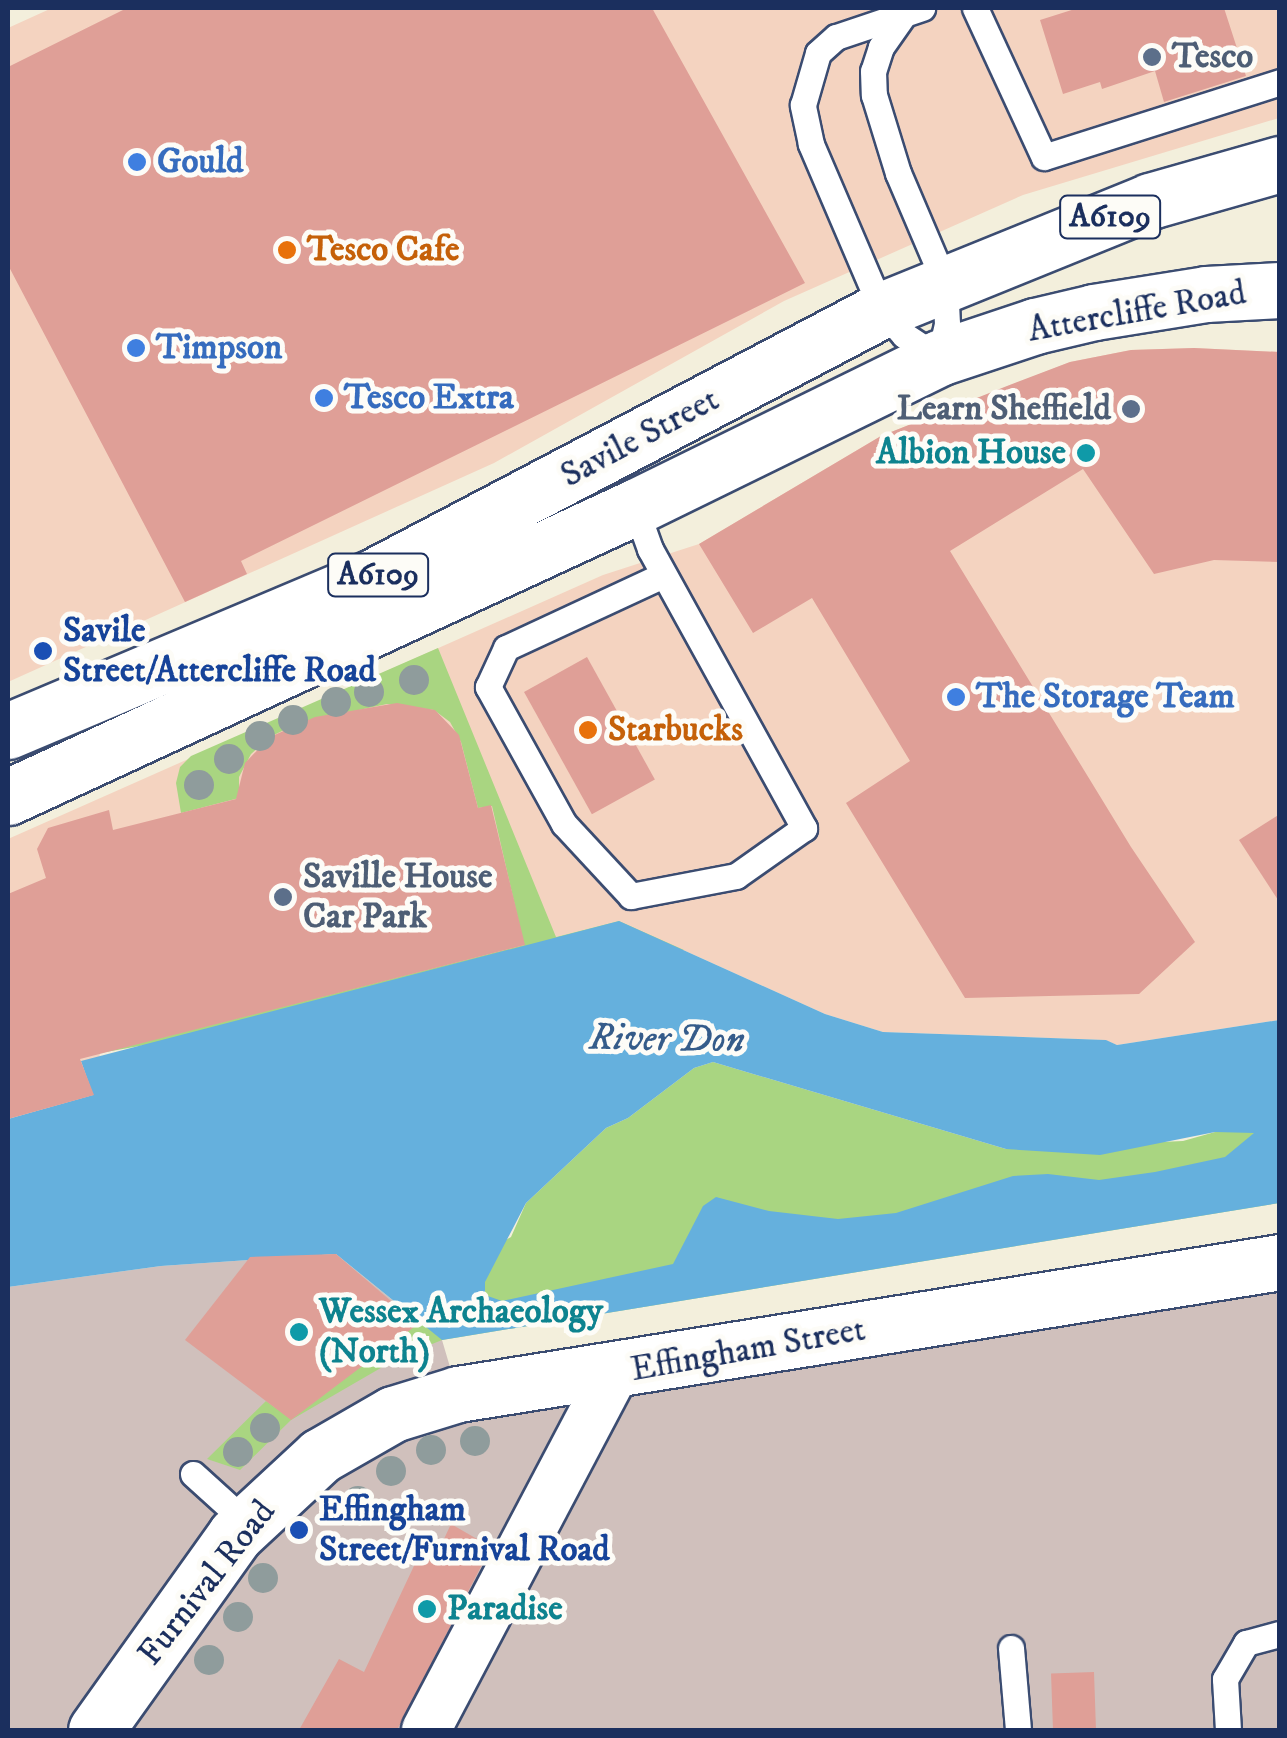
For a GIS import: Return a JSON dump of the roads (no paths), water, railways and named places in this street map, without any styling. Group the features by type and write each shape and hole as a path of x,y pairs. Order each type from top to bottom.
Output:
{"main road":[{"name":"Savile Street","path":"8,731 371,578 882,310 1150,200 1280,164"},
{"name":"Attercliffe Road","path":"939,358 1035,326 1094,312 1206,294 1280,290"},
{"name":"Savile Street","path":"8,797 634,507 939,358"},
{"name":"Effingham Street","path":"617,1368 1280,1262"},
{"name":"Furnival Road","path":"96,1730 246,1524 320,1456 393,1414 458,1394 617,1368"}],"street":[{"name":"Effingham Street","path":"426,1730 617,1368"}],"lane":[{"path":"975,8 1044,156 1280,82"},
{"path":"912,12 881,47 873,72 874,94 898,173 945,284 946,324 939,358 904,335 882,310 811,144 802,105 818,53 836,37 912,12"},
{"path":"634,507 663,575 804,828 736,876 631,896 564,824 488,687 506,648 663,575"},
{"path":"193,1474 246,1524"},
{"path":"1228,1730 1225,1678 1246,1643 1280,1634"},
{"path":"1011,1648 1018,1730"}],"water":[{"name":"River Don","path":"619,921 825,1014 883,1032 1106,1040 1117,1045 1279,1020 1279,1203 442,1340 336,1254 161,1266 8,1287 8,1119 93,1095 81,1061","holes":["713,1062 1006,1149 1100,1155 1215,1132 1254,1133 1225,1157 1099,1180 1048,1174 1013,1176 896,1213 838,1219 769,1211 716,1197 703,1206 673,1264 502,1301 485,1295 485,1282 526,1203 606,1128 628,1118 694,1068"]}],"place":[{"name":"Tesco","path":"1152,57"},
{"name":"Gould","path":"137,162"},
{"name":"Tesco Cafe","path":"287,250"},
{"name":"Timpson","path":"136,348"},
{"name":"Tesco Extra","path":"324,398"},
{"name":"Learn Sheffield","path":"1131,409"},
{"name":"Albion House","path":"1086,453"},
{"name":"Savile Street/Attercliffe Road","path":"43,651"},
{"name":"The Storage Team","path":"956,697"},
{"name":"Starbucks","path":"588,730"},
{"name":"Saville House Car Park","path":"283,897"},
{"name":"Wessex Archaeology (North)","path":"299,1332"},
{"name":"Effingham Street/Furnival Road","path":"299,1530"},
{"name":"Paradise","path":"427,1609"}]}
